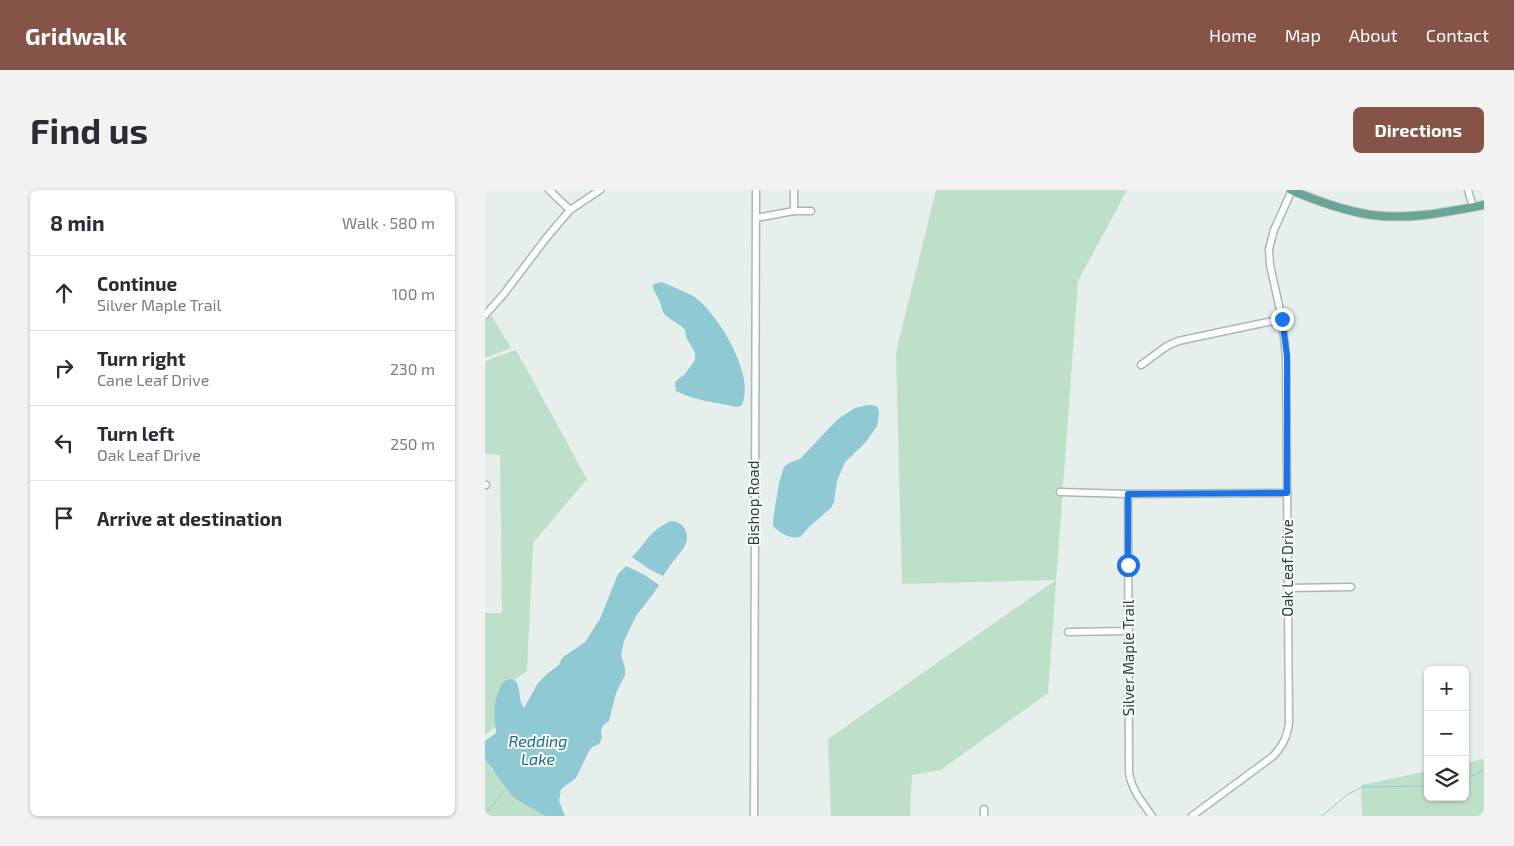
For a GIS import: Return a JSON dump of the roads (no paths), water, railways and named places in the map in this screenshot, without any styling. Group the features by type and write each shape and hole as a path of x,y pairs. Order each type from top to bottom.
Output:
{"main road":[{"path":"1292,190 1353,212 1395,217 1429,214 1484,205"}],"street":[{"path":"549,190 570,210"},
{"path":"485,315 503,296 570,210 599,190"},
{"name":"Bishop Road","path":"754,816 756,190"},
{"path":"794,190 794,211"},
{"name":"Oak Leaf Drive","path":"1192,816 1272,757 1284,742 1289,723 1287,356 1282,319 1270,265 1269,250 1274,230 1292,190"},
{"path":"1468,190 1473,207"},
{"path":"756,218 794,211 811,211"},
{"path":"1141,365 1167,346 1178,341 1282,319"},
{"path":"1060,492 1128,494 1287,493"},
{"name":"Silver Maple Trail","path":"1128,494 1130,778 1136,793 1152,816"},
{"path":"1288,588 1351,587"},
{"path":"1068,632 1129,631"}],"water":[{"path":"661,282 693,296 703,304 723,330 740,363 745,394 741,406 737,407 705,401 676,391 676,381 685,374 695,360 695,353 686,337 685,330 663,312 652,286"},
{"path":"868,405 877,406 879,413 877,426 865,443 845,462 837,481 834,502 831,508 800,537 788,536 779,531 773,526 773,520 779,483 784,467 800,459 838,419 855,408"},
{"path":"671,521 682,525 687,538 684,547 663,576 632,557 653,532"},
{"name":"Redding Lake","path":"626,566 643,574 659,585 636,616 624,641 621,655 625,675 616,693 609,721 603,725 601,731 602,738 599,744 592,747 588,753 576,778 561,789 559,801 565,816 545,816 513,797 485,759 485,741 496,733 494,712 497,694 504,681 510,679 516,681 524,708 538,683 559,665 562,658 585,642 600,619 618,574"}],"waterway":[{"path":"1469,777 1484,770"},
{"path":"1322,816 1347,795 1362,787 1424,786"},
{"path":"485,815 506,788"}]}
